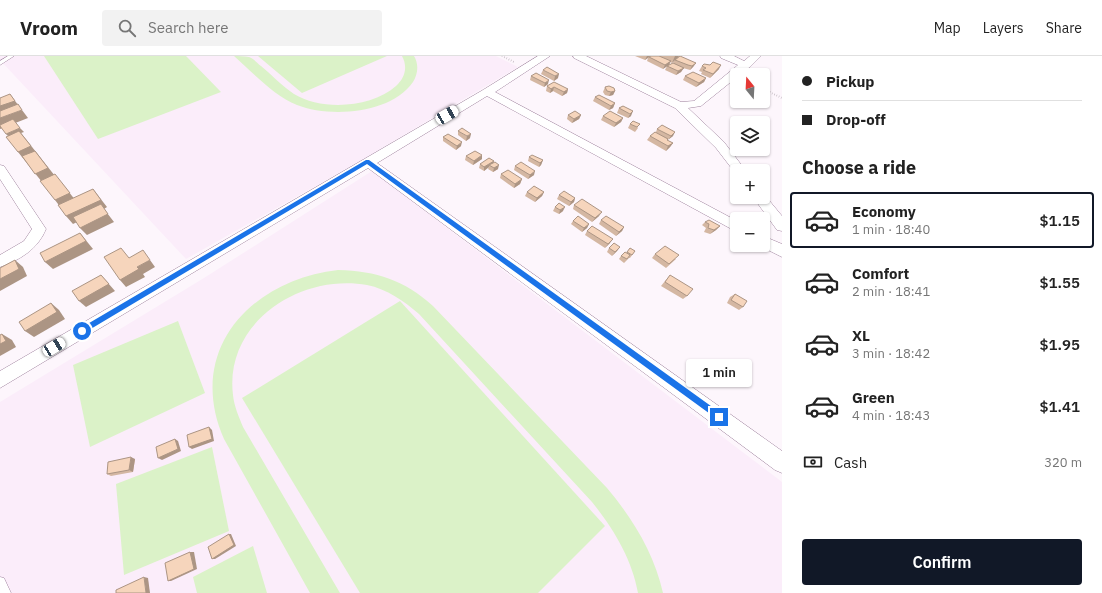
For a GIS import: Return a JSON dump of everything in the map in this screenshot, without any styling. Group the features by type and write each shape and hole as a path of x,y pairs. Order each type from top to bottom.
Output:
{"street":[{"path":"0,380 487,92 544,56"},
{"path":"578,56 679,106 720,145 735,164"},
{"path":"725,56 746,64"},
{"path":"679,106 697,104 756,56"},
{"path":"487,92 730,223"},
{"path":"368,162 782,462"},
{"path":"0,169 39,229 37,237 31,244 0,261"},
{"path":"765,204 782,226"},
{"path":"770,245 782,251"}],"lane":[{"path":"0,64 11,56"},
{"path":"0,582 6,593"}],"path":[{"path":"770,92 782,98"}],"shaded area":[{"path":"0,56 496,56 518,67 360,161 186,259 0,60"},
{"path":"372,171 782,482 782,593 0,593 0,402 204,278"}],"green space":[{"path":"44,56 186,56 221,92 98,139"},
{"path":"234,56 246,56 252,58 285,88 294,94 318,103 332,105 360,103 386,93 396,86 402,79 405,72 405,64 402,56 414,56 417,62 417,69 413,82 403,93 390,101 375,107 359,110 342,112 326,111 311,109 288,101 264,83"},
{"path":"258,56 387,56 302,93"},
{"path":"338,270 365,272 400,283 433,306 617,500 634,524 648,550 663,593 638,593 631,568 621,544 592,502 419,314 401,300 381,289 367,285 342,283 317,287 293,295 272,308 254,325 241,345 233,369 233,395 243,427 340,593 310,593 224,439 214,407 213,376 220,349 234,325 253,304 278,288 307,276"},
{"path":"400,301 605,526 538,593 360,593 242,398"},
{"path":"178,321 205,393 90,447 73,365"},
{"path":"212,447 229,531 124,575 116,484"},
{"path":"253,546 267,593 197,593 193,577"}],"building":[{"path":"659,56 671,61 665,65 649,57"},
{"path":"680,56 696,63 692,66 675,60"},
{"path":"713,62 721,65 713,74 703,70 706,68 702,66 704,64 710,65"},
{"path":"673,63 684,68 678,71 667,66"},
{"path":"547,67 559,74 555,76 543,70"},
{"path":"693,72 706,78 699,83 685,76"},
{"path":"536,73 549,80 545,83 531,76"},
{"path":"554,82 568,89 564,92 554,87 551,89 547,86"},
{"path":"609,86 614,88 615,91 607,91 605,87"},
{"path":"10,94 15,101 0,106 0,98"},
{"path":"599,95 615,103 611,106 595,97"},
{"path":"18,104 22,110 0,118 0,111"},
{"path":"623,106 633,111 630,114 619,108"},
{"path":"575,111 581,115 574,119 568,115"},
{"path":"610,111 623,118 616,123 603,116"},
{"path":"13,119 20,128 6,134 0,125"},
{"path":"633,121 640,124 637,127 630,124"},
{"path":"662,125 675,132 671,136 657,129"},
{"path":"462,128 471,134 467,136 458,131"},
{"path":"19,131 31,146 18,152 6,137"},
{"path":"655,132 673,143 668,146 650,136"},
{"path":"448,134 462,142 457,146 443,137"},
{"path":"35,151 48,168 35,174 22,156"},
{"path":"475,151 482,155 474,161 466,156"},
{"path":"532,155 543,160 540,163 529,157"},
{"path":"489,158 494,161 484,167 480,164"},
{"path":"495,162 499,165 494,168 489,165"},
{"path":"521,162 535,171 530,175 515,166"},
{"path":"508,170 522,179 515,184 501,174"},
{"path":"55,174 70,193 55,200 40,181"},
{"path":"534,186 544,192 537,198 527,192"},
{"path":"93,189 101,200 66,216 58,205"},
{"path":"564,191 575,198 571,202 559,195"},
{"path":"582,199 602,212 595,218 574,205"},
{"path":"559,203 565,207 560,210 555,207"},
{"path":"101,204 108,214 80,228 73,217"},
{"path":"578,216 589,224 584,228 573,221"},
{"path":"606,216 624,227 619,232 601,220"},
{"path":"709,220 720,226 714,230 708,228 709,224 705,222"},
{"path":"592,226 613,239 608,244 587,231"},
{"path":"80,233 86,241 45,262 40,253"},
{"path":"614,243 620,247 615,252 609,248"},
{"path":"665,246 679,255 669,264 655,254"},
{"path":"121,248 129,258 143,250 150,260 137,267 139,269 120,280 104,257"},
{"path":"630,248 635,251 632,255 627,252"},
{"path":"625,252 630,255 627,259 621,256"},
{"path":"15,260 19,269 0,279 0,268"},
{"path":"101,275 109,284 79,301 72,291"},
{"path":"670,275 693,289 687,296 665,282"},
{"path":"735,294 747,301 743,307 731,300"},
{"path":"51,303 57,312 25,331 19,322"},
{"path":"2,334 6,341 0,344 0,335"},
{"path":"209,427 212,439 189,447 187,435"},
{"path":"175,439 178,449 158,458 156,447"},
{"path":"131,457 129,470 107,474 108,462"},
{"path":"229,534 234,545 212,559 208,547"},
{"path":"190,552 194,569 168,581 165,563"},
{"path":"144,577 146,593 116,593 116,590"}],"route":[{"path":"82,331 368,162 719,417"}]}
